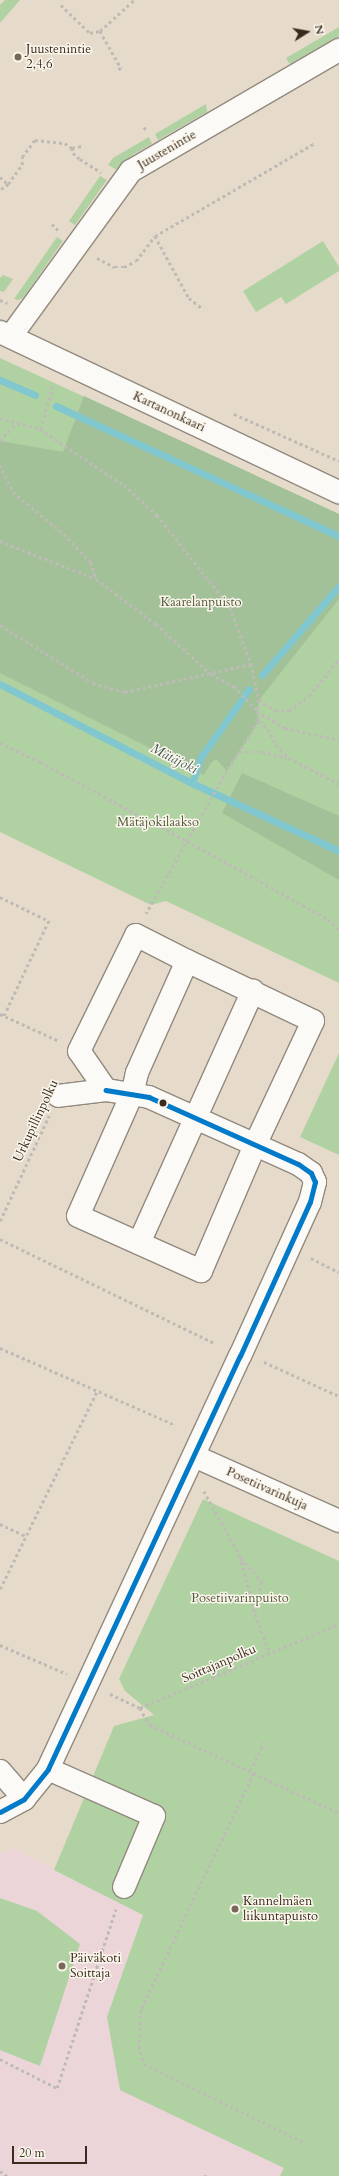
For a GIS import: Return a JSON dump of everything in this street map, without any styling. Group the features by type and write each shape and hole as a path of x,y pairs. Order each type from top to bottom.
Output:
{"street":[{"name":"Juustenintie","path":"5,334 77,246 131,171 339,50"},
{"name":"Kartanonkaari","path":"5,334 339,492"},
{"path":"106,1090 80,1050 136,935 313,1021 255,1145 201,1271 78,1216 132,1094 137,1073 187,961"},
{"path":"138,1243 194,1117 253,991"},
{"path":"0,1812 24,1799 48,1769 307,1209 315,1182 311,1174 298,1164 149,1097 106,1090 58,1096"},
{"name":"Posetiivarinkuja","path":"194,1456 339,1521"},
{"path":"48,1769 154,1816 121,1895"},
{"path":"0,1771 24,1799"}],"path":[{"path":"61,5 90,33 100,31 134,0"},
{"path":"100,31 121,68 116,72"},
{"path":"144,127 147,131"},
{"path":"1,189 8,184 22,165 22,157 35,140 64,143 72,148 73,153 80,159 98,170"},
{"path":"77,246 115,267 124,267 136,261 155,236 315,143"},
{"path":"72,148 82,146"},
{"path":"0,177 8,184"},
{"path":"155,236 189,298 202,308"},
{"path":"40,429 56,379"},
{"path":"0,418 40,429 124,485 157,515 230,607 251,664 259,700 257,711 259,721 268,729 276,745 289,758"},
{"path":"0,441 16,422"},
{"path":"0,465 13,492 64,534 91,562 96,579"},
{"path":"0,541 96,579 156,624 211,674 234,686 257,711 285,728 339,740"},
{"path":"0,625 93,683 113,690 126,692 251,664"},
{"path":"259,700 275,710 289,711 309,696 339,660"},
{"path":"151,905 194,826 238,752 259,721"},
{"path":"0,744 40,762 187,841 328,919 339,929"},
{"path":"238,752 262,752 289,758 339,784"},
{"path":"0,897 49,921 4,1016"},
{"path":"0,1014 80,1050"},
{"name":"Urkupillinpolku","path":"0,1221 58,1096"},
{"path":"0,1238 214,1343"},
{"path":"308,1256 339,1272"},
{"path":"0,1348 175,1425"},
{"path":"261,1361 339,1396"},
{"path":"0,1589 97,1391"},
{"path":"194,1456 203,1488 240,1556 262,1582 255,1614"},
{"path":"0,1524 26,1536"},
{"path":"240,1556 255,1614 270,1654"},
{"name":"Soittajanpolku","path":"140,1708 339,1624"},
{"path":"0,1645 62,1672"},
{"path":"106,1692 140,1708 150,1725 339,1813"},
{"path":"250,1771 264,1742"},
{"path":"254,1773 141,2010 139,2046 144,2064 305,2143"},
{"path":"0,2059 57,2088 121,1895"},
{"path":"0,2171 7,2176"}],"shaded area":[{"name":"Päiväkoti Soittaja","path":"13,1848 143,1915 107,2017 120,2090 284,2168 280,2176 0,2176 0,1854"}],"green space":[{"path":"5,0 20,0 0,23 0,5"},
{"path":"339,27 339,36 290,64 286,58"},
{"path":"206,104 207,112 158,140 155,134"},
{"path":"149,137 152,144 134,154 117,170 108,165 113,158"},
{"path":"100,176 107,180 75,225 69,221"},
{"path":"57,237 63,241 23,298 18,300 14,299"},
{"path":"323,241 339,267 339,271 286,304 281,297 256,312 243,291"},
{"path":"3,275 13,279 4,292 0,291 0,278"},
{"name":"Kaarelanpuisto","path":"0,358 339,514 339,983 166,901 151,905 0,832"},
{"name":"Kaarelanpuisto","path":"84,396 339,514 339,599 259,700 257,711 259,721 227,771 216,759 211,763 204,775 0,673 0,441 63,452"},
{"path":"242,773 339,816 339,880 222,813"},
{"path":"339,1053 339,1155 300,1137"},
{"name":"Kannelmäen liikuntapuisto","path":"203,1499 339,1561 339,2176 280,2176 284,2168 120,2090 107,2017 143,1915 54,1870 114,1726 154,1715 125,1691 119,1679"},
{"path":"0,1898 37,1911 80,1944 40,2066 0,2050"}],"waterway":[{"path":"0,380 35,395"},
{"path":"56,406 339,536"},
{"path":"262,675 339,586"},
{"name":"Mätäjoki","path":"0,684 192,783 339,851"},
{"path":"192,783 201,757 249,689"}],"transit line":[{"path":"0,1812 24,1799 48,1769 240,1356 310,1202 315,1182 311,1173 298,1164 149,1097 106,1090"}],"place":[{"name":"Juustenintie 2,4,6","path":"18,57"},
{"name":"Kannelmäen liikuntapuisto","path":"235,1909"},
{"name":"Päiväkoti Soittaja","path":"62,1966"}],"park label":[{"name":"Mätäjokilaakso","path":"158,822"},
{"name":"Posetiivarinpuisto","path":"240,1598"}]}
